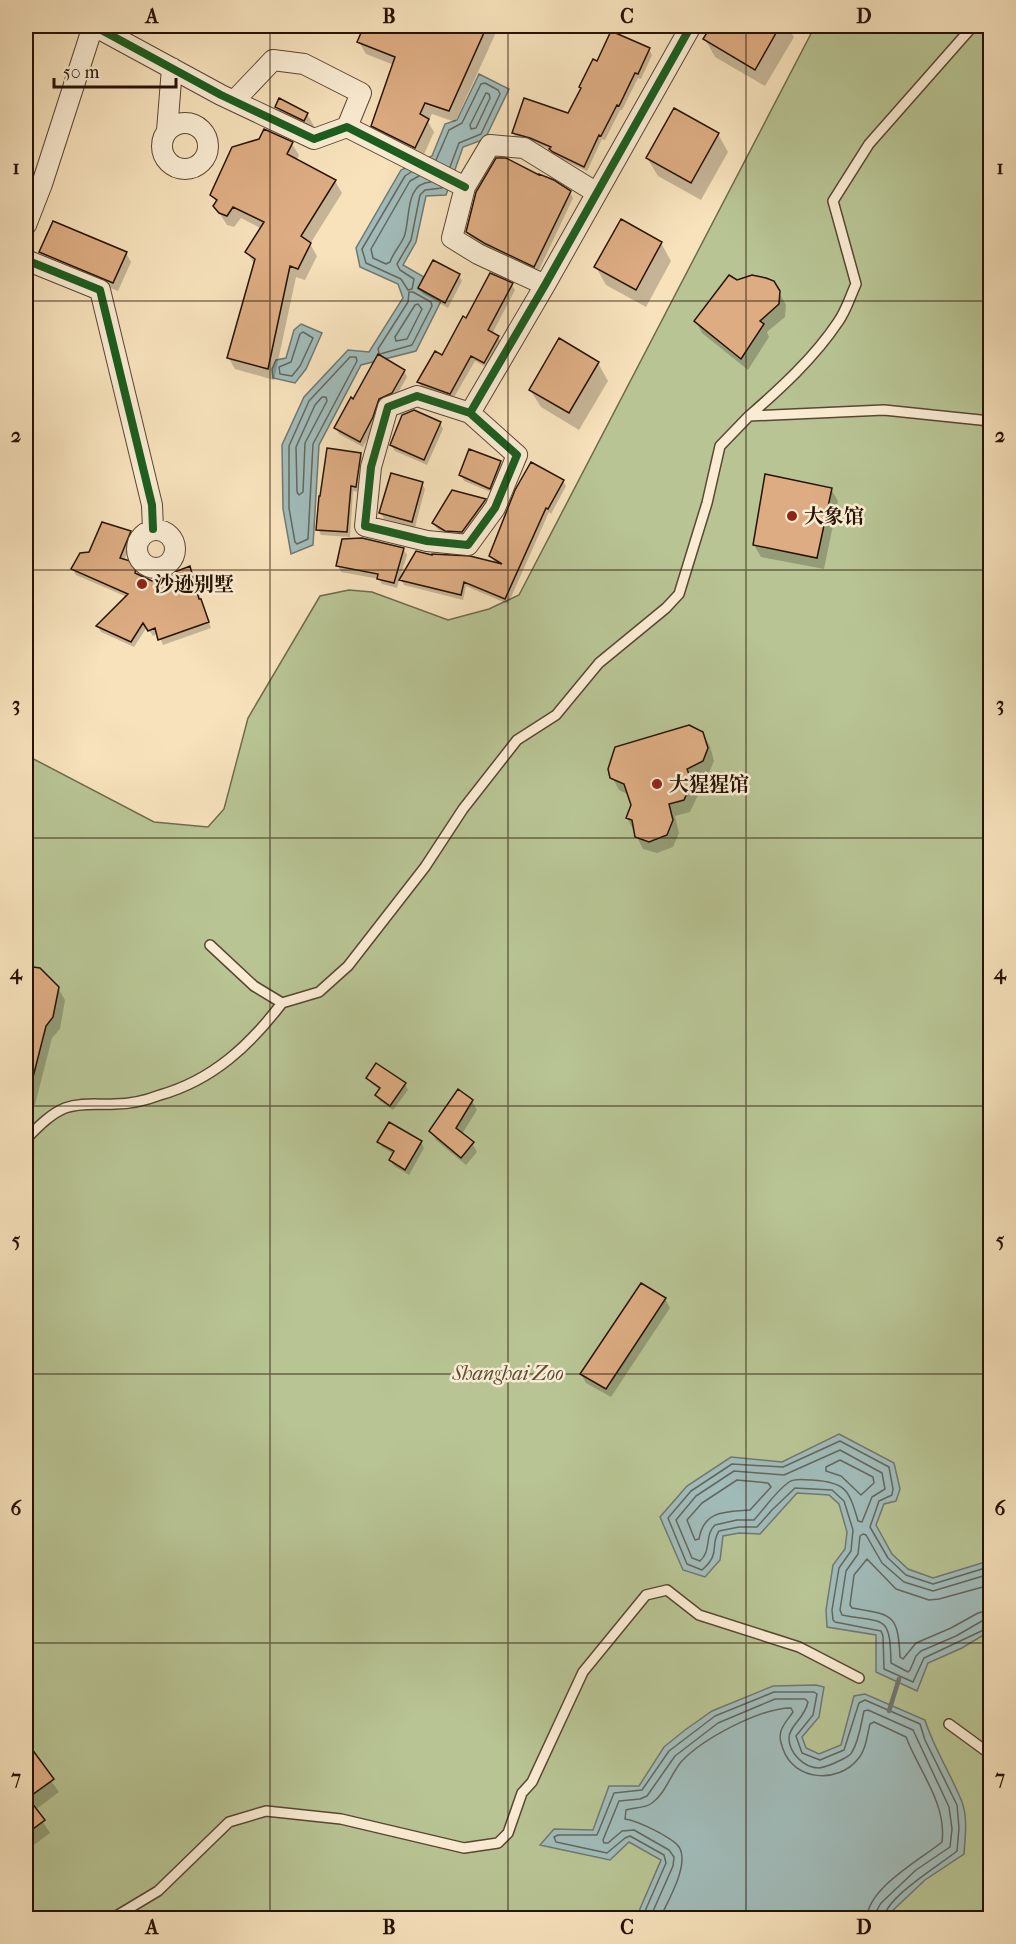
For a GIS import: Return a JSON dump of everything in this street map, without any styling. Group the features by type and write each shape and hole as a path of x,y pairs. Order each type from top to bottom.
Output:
{"street":[{"path":"26,225 42,184 94,26 234,101 314,139 347,127 362,93 304,64 273,60 234,101"},
{"path":"470,413 691,26"},
{"path":"167,131 172,69"},
{"path":"347,127 465,187"},
{"path":"545,285 478,254 452,238 465,187 490,145 524,148 597,193"},
{"path":"26,260 100,290 152,505 153,530"},
{"path":"417,396 470,413 517,455 495,508 468,545 427,541 365,526 371,467 388,407 417,396"}],"lane":[{"path":"26,1139 45,1121 65,1108 139,1100 160,1095 199,1080 226,1063 260,1032 282,1003 319,992 348,966 424,867 463,809 518,740 556,715 599,663 666,608 679,594 707,503 720,446 749,416 784,386 821,345 839,320 856,284 833,201 869,144 973,26"},
{"path":"749,416 884,410 990,421"},
{"path":"210,945 254,986 282,1003"},
{"path":"113,1918 158,1891 229,1822 266,1811 341,1819 464,1848 498,1843 508,1833 522,1793 532,1782 583,1672 646,1595 667,1590 699,1615 799,1647 859,1678"},
{"path":"949,1724 990,1754"}],"green space":[{"name":"Shanghai Zoo","path":"815,26 990,26 990,1918 26,1918 26,755 154,822 208,827 224,809 248,718 320,596 349,590 372,592 448,620 489,609 519,595"}],"water":[{"path":"479,74 509,89 485,139 463,147 446,195 426,196 416,242 403,265 424,277 418,289 441,301 416,351 361,365 319,445 313,545 291,554 283,509 282,445 304,397 348,350 369,352 403,298 398,284 360,267 356,248 401,170 432,156 445,124 457,120"},
{"path":"301,324 322,333 306,369 295,383 273,378 272,369 276,360 286,358 294,330"},
{"path":"839,1434 894,1463 900,1489 896,1501 884,1504 876,1525 892,1554 908,1569 933,1578 982,1563 990,1563 990,1631 962,1648 928,1663 917,1691 876,1672 876,1635 827,1627 826,1610 833,1565 845,1549 847,1532 839,1504 829,1495 797,1493 760,1534 739,1533 723,1536 720,1560 705,1577 683,1570 660,1517 687,1486 731,1457 782,1462"},
{"path":"816,1685 824,1687 819,1717 802,1737 806,1748 819,1754 841,1745 854,1696 865,1694 925,1720 964,1808 966,1821 964,1854 925,1880 890,1913 889,1918 636,1918 661,1860 629,1842 610,1860 540,1845 554,1829 593,1830 609,1786 639,1786 664,1747 712,1711 773,1686"}],"building":[{"path":"364,26 487,26 449,111 425,103 420,114 429,119 415,148 371,126 395,57 357,42"},
{"path":"711,26 780,26 755,70 703,39"},
{"path":"611,31 650,48 638,74 635,73 619,106 617,105 601,136 599,135 584,167 553,152 549,149 551,147 512,133 524,98 568,113 593,59 597,61"},
{"path":"279,98 308,113 304,121 275,107"},
{"path":"674,108 719,133 691,183 646,158"},
{"path":"264,129 293,142 287,154 336,180 301,236 311,243 298,269 290,266 268,369 227,358 255,259 245,252 264,222 233,207 227,216 219,213 213,206 217,200 210,195 232,147 259,139"},
{"path":"496,158 506,158 554,180 571,191 534,267 466,232 476,192"},
{"path":"621,219 662,242 636,290 594,267"},
{"path":"53,221 127,252 113,283 39,252"},
{"path":"433,260 460,274 445,303 418,288"},
{"path":"490,273 513,283 488,330 499,336 484,363 471,356 450,394 417,382 435,351 442,355 463,316 466,318"},
{"path":"729,275 737,280 752,275 766,278 774,281 780,291 779,304 760,321 764,324 741,359 694,321"},
{"path":"559,338 599,362 569,413 529,390"},
{"path":"378,354 405,370 392,393 379,399 360,442 334,428"},
{"path":"414,410 441,422 424,460 390,445 402,415"},
{"path":"327,448 361,453 356,487 351,486 347,532 316,530"},
{"path":"469,449 501,461 490,489 459,475"},
{"path":"531,462 564,480 548,509 546,508 505,599 464,582 461,595 399,580 416,551 432,555 470,556 502,564 489,556 515,490"},
{"path":"391,473 423,482 412,522 379,513"},
{"name":"大象馆","path":"765,474 832,488 817,558 753,545"},
{"path":"452,490 486,499 462,532 445,531 432,523"},
{"name":"沙逊别墅","path":"102,522 131,531 120,558 137,563 135,573 152,581 190,566 199,599 201,599 209,622 158,640 155,628 148,631 143,623 131,642 96,626 128,594 71,569 80,553 89,552"},
{"path":"362,538 404,548 394,583 377,579 378,574 336,566 342,539"},
{"name":"大猩猩馆","path":"689,725 703,732 708,748 703,761 687,769 692,782 684,800 669,804 673,820 667,835 649,842 635,837 632,820 626,818 631,805 624,784 610,778 608,769 615,747"},
{"path":"26,966 40,968 59,987 53,1017 46,1026 30,1089 26,1089"},
{"path":"376,1063 406,1083 390,1106 375,1095 380,1088 366,1078"},
{"path":"458,1089 473,1100 456,1128 474,1142 461,1158 429,1131"},
{"path":"389,1122 422,1141 405,1170 389,1160 394,1151 377,1142"},
{"path":"641,1283 666,1298 606,1389 580,1374"},
{"path":"26,1741 54,1779 28,1798 45,1820 26,1834"}],"waterway":[{"path":"889,1711 899,1679"}],"cycle path":[{"path":"94,26 221,95 314,139 347,127 465,187"},
{"path":"470,413 691,26"},
{"path":"26,260 100,290 152,505 153,529"},
{"path":"417,396 470,413 517,455 495,508 468,545 427,541 365,526 371,467 388,407 417,396"}],"place":[{"name":"大象馆","path":"792,516"},
{"name":"沙逊别墅","path":"142,584"},
{"name":"大猩猩馆","path":"657,784"}]}
